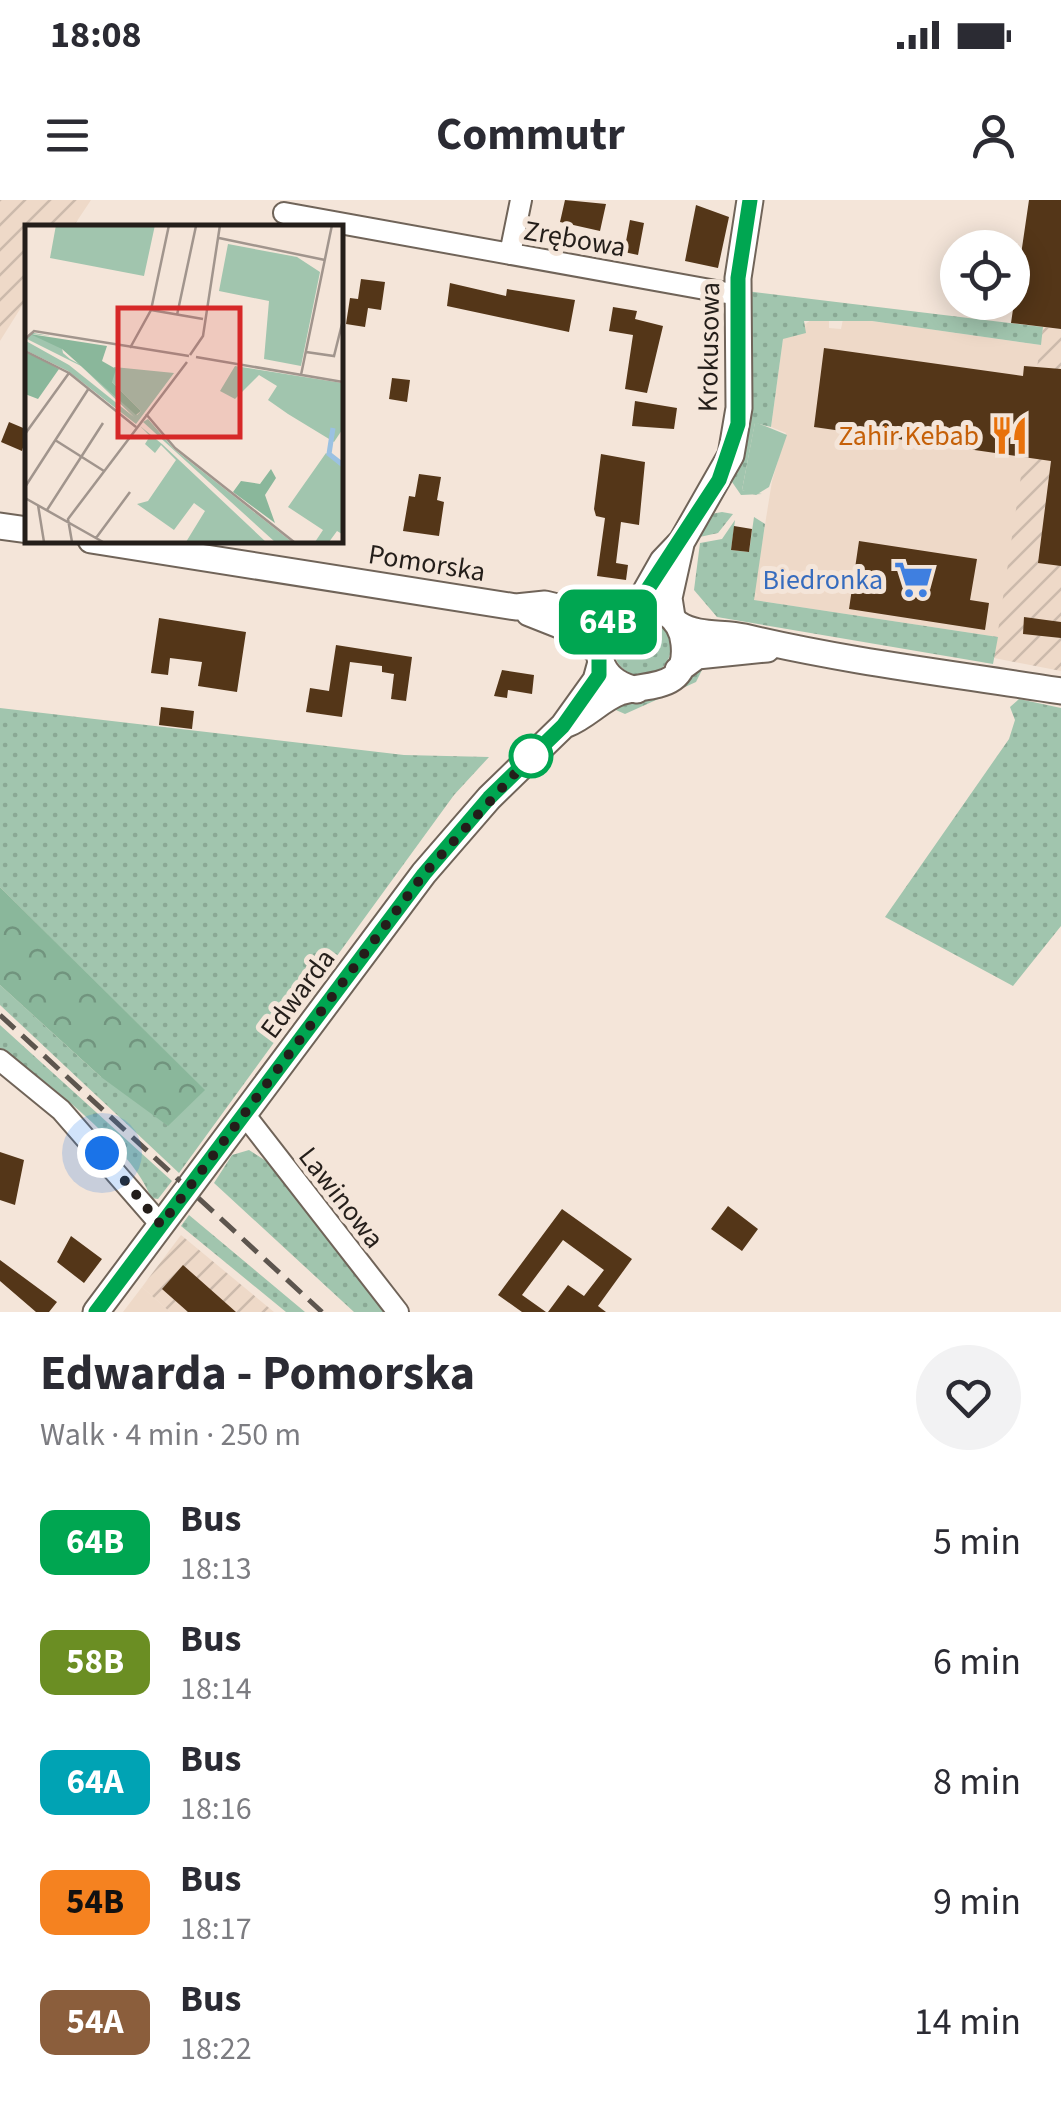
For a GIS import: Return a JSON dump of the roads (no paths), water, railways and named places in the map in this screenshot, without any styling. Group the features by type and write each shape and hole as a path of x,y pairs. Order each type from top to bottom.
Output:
{"street":[{"path":"510,254 521,200"},
{"name":"Krokusowa","path":"623,610 642,598 663,561 682,541 719,480 735,440 740,391 738,295 750,200"},
{"name":"Zrębowa","path":"282,213 738,295"},
{"path":"0,526 25,530"},
{"name":"Krokusowa","path":"675,621 669,598 682,541"},
{"name":"Pomorska","path":"109,542 516,606 545,604 595,616 623,610"},
{"path":"782,648 697,656 665,684 638,690 612,678 600,658 601,634 623,610 646,605 689,631 735,635 782,648 1061,691"},
{"name":"Pomorska","path":"516,606 577,632 600,658"},
{"path":"675,621 684,652 678,670"},
{"name":"Edwarda","path":"96,1312 444,849 563,726 596,680 600,658"},
{"name":"Edwarda","path":"563,726 620,692 638,690"},
{"path":"0,1060 61,1110 161,1225"},
{"name":"Lawinowa","path":"244,1114 398,1312"}],"railway":[{"path":"0,1015 322,1312"}],"place":[{"name":"Zahir Kebab","path":"1009,435"},
{"name":"Biedronka","path":"913,579"}]}
